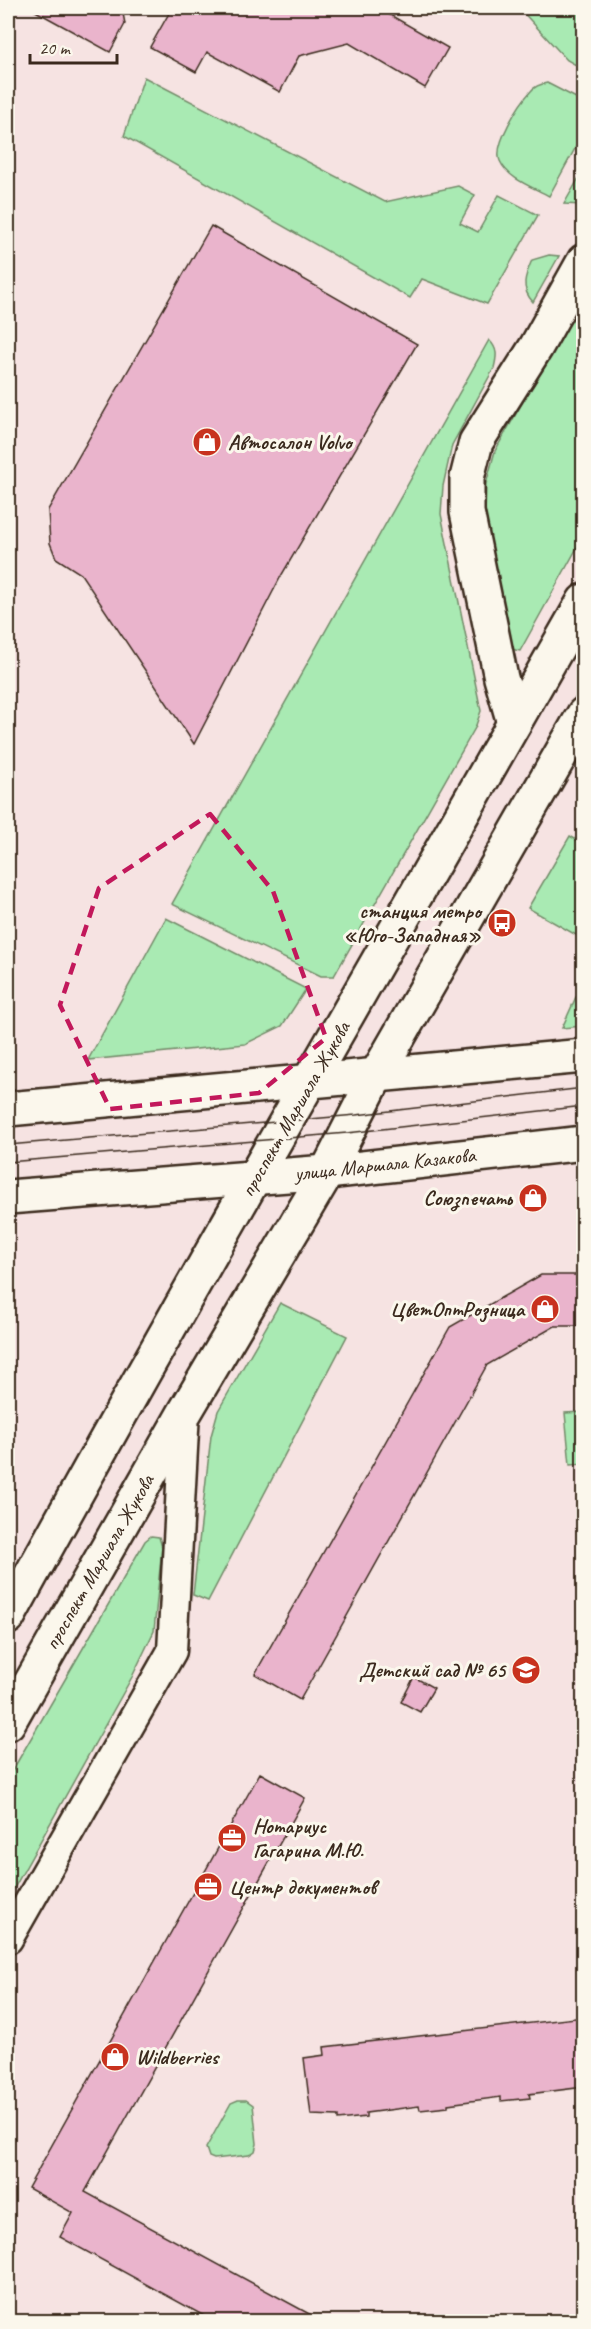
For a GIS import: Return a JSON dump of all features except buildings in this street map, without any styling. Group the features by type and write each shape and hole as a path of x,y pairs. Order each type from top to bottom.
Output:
{"main road":[{"path":"514,723 501,678 467,512 467,478 476,442 536,347 584,261"},
{"name":"проспект Маршала Жукова","path":"8,1617 190,1287 256,1177 584,601"},
{"name":"проспект Маршала Жукова","path":"8,1723 185,1412 327,1172 376,1076 584,714"},
{"path":"8,1109 584,1056"},
{"name":"улица Маршала Казакова","path":"8,1197 327,1172 584,1143"}],"street":[{"path":"8,1940 172,1651 185,1412"}],"highlighted area":[{"path":"210,814 273,891 326,1038 259,1093 110,1109 60,1005 99,888"}],"green space":[{"path":"519,8 583,8 583,69 567,60"},
{"path":"144,77 385,202 458,186 475,195 460,223 478,232 499,195 538,215 487,304 422,279 410,298 124,136"},
{"path":"547,83 584,102 583,134 549,196 509,173 500,161 499,154 508,125 520,105 534,88"},
{"path":"583,171 583,205 564,204"},
{"path":"549,255 559,256 533,302 525,287 527,271 532,260"},
{"path":"583,295 583,537 520,651 511,649 485,515 486,484 495,451"},
{"path":"489,340 496,353 494,368 452,445 443,486 441,514 481,711 475,728 334,976 321,976 172,904"},
{"path":"570,836 583,844 583,922 576,935 528,908"},
{"path":"166,918 306,989 282,1026 245,1044 88,1060"},
{"path":"583,996 583,1026 562,1028 576,997"},
{"path":"280,1303 347,1336 208,1601 193,1595 211,1436 218,1411"},
{"path":"583,1412 583,1464 570,1465 565,1413"},
{"path":"151,1536 159,1537 162,1547 154,1631 132,1677 8,1899 8,1778 145,1541"},
{"path":"246,2100 253,2105 257,2144 255,2151 249,2155 214,2159 209,2157 206,2148 231,2103"}],"tram line":[{"path":"8,1145 356,1115 584,1088"},
{"path":"8,1162 347,1133 584,1106"}],"place":[{"name":"Автосалон Volvo","path":"207,442"},
{"name":"станция метро «Юго-Западная»","path":"502,923"},
{"name":"Союзпечать","path":"533,1198"},
{"name":"ЦветОптРозница","path":"545,1309"},
{"name":"Детский сад № 65","path":"526,1670"},
{"name":"Нотариус Гагарина М.Ю.","path":"232,1838"},
{"name":"Центр документов","path":"208,1887"},
{"name":"Wildberries","path":"115,2057"}]}
